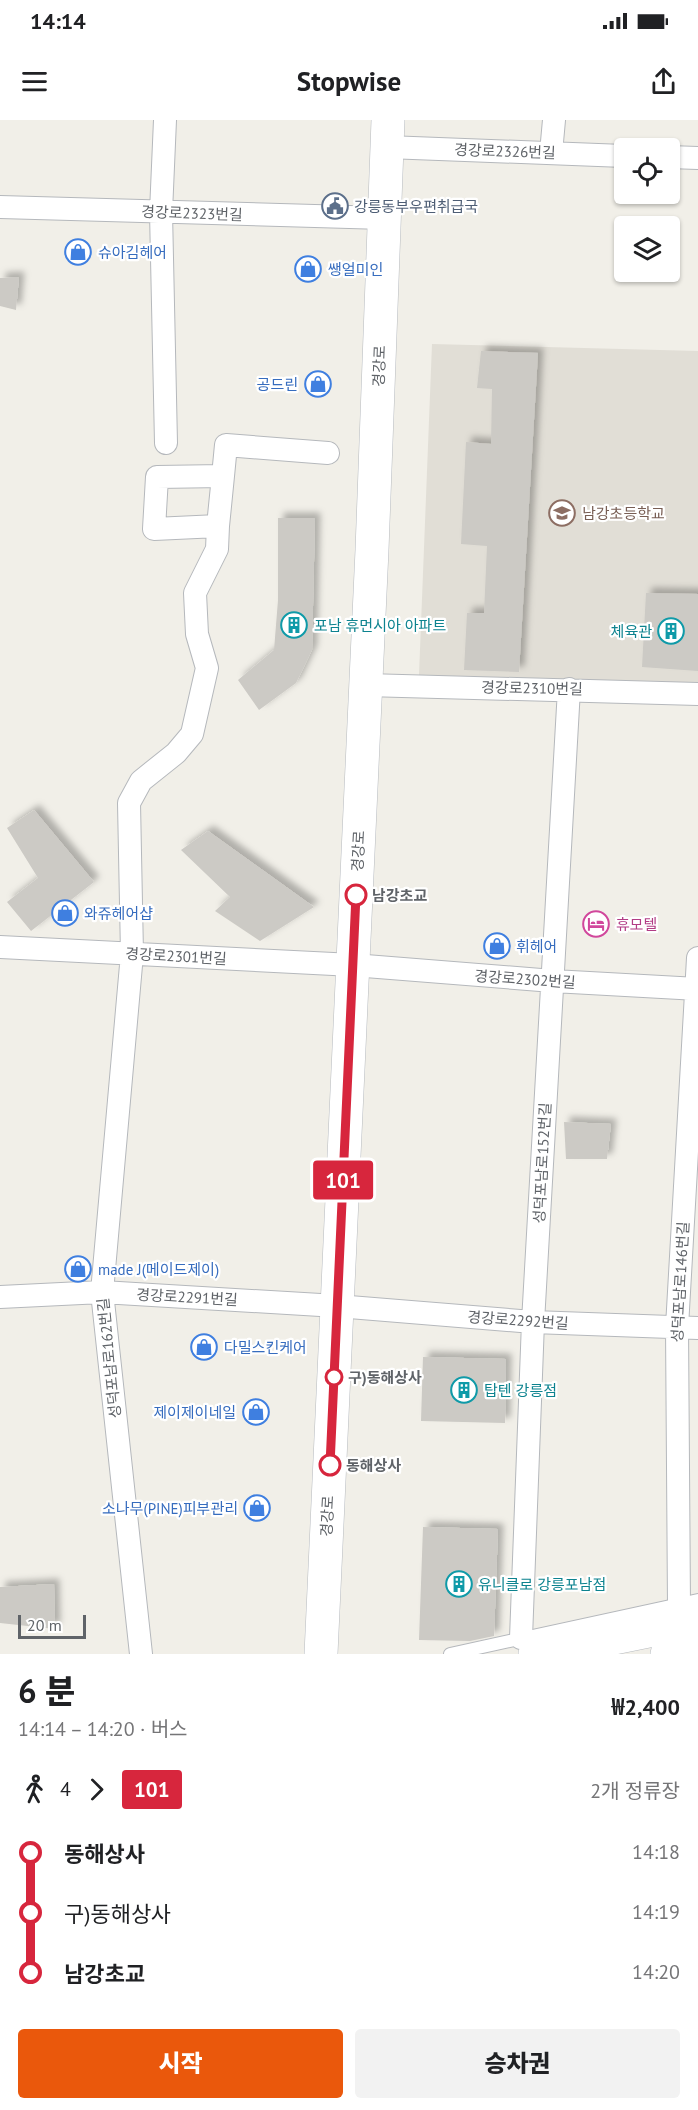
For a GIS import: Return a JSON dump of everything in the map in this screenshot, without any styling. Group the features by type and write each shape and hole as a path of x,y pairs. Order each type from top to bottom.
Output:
{"street":[{"path":"165,120 161,212 166,444"},
{"path":"551,153 554,120"},
{"name":"경강로2326번길","path":"387,134 551,153 614,156"},
{"name":"경강로","path":"321,1654 366,685 387,134"},
{"path":"680,157 698,158"},
{"name":"경강로2323번길","path":"0,207 384,218"},
{"name":"성덕포남로162번길","path":"141,1654 102,1292 132,954 129,803 141,781 176,753 192,734 207,668 197,634 195,593 217,549 226,445 328,453"},
{"path":"218,526 154,529 158,477 223,476"},
{"name":"경강로2310번길","path":"366,685 698,694"},
{"name":"성덕포남로152번길","path":"528,1646 533,1322 569,689"},
{"name":"경강로2301번길","path":"0,947 353,965"},
{"name":"성덕포남로146번길","path":"686,1629 688,1328 698,958"},
{"name":"경강로2302번길","path":"353,965 553,981 697,989"},
{"name":"경강로2291번길","path":"0,1297 102,1292 337,1306"},
{"name":"경강로2292번길","path":"337,1306 533,1322 688,1328"},
{"path":"528,1646 686,1629"}],"lane":[{"path":"450,1654 528,1646"}],"shaded area":[{"name":"남강초등학교","path":"432,344 698,351 698,687 419,675"}],"building":[{"path":"19,277 16,310 0,306 0,278"},
{"path":"481,351 538,353 519,672 464,670 467,613 484,613 487,546 461,544 466,442 491,444 492,389 477,388"},
{"name":"포남 휴먼시아 아파트","path":"278,518 315,518 312,650 296,683 259,710 238,680 274,650 278,600"},
{"name":"체육관","path":"646,593 698,594 698,671 642,667"},
{"path":"34,810 94,882 31,931 7,902 38,878 7,828"},
{"path":"208,831 314,907 260,941 215,911 230,897 181,850"},
{"path":"564,1122 611,1124 607,1159 566,1159"},
{"name":"탑텐 강릉점","path":"423,1357 506,1359 505,1423 421,1421"},
{"name":"유니클로 강릉포남점","path":"423,1527 498,1529 494,1636 470,1641 419,1640"},
{"path":"54,1584 55,1629 0,1623 0,1587"}],"bus line":[{"name":"101","path":"330,1465 356,895"}],"place":[{"name":"강릉동부우편취급국","path":"335,206"},
{"name":"슈아김헤어","path":"78,252"},
{"name":"쌩얼미인","path":"308,269"},
{"name":"공드린","path":"318,384"},
{"name":"남강초등학교","path":"562,513"},
{"name":"포남 휴먼시아 아파트","path":"294,625"},
{"name":"체육관","path":"671,631"},
{"name":"남강초교","path":"356,895"},
{"name":"와쥬헤어샵","path":"65,913"},
{"name":"휴모텔","path":"596,924"},
{"name":"휘헤어","path":"497,946"},
{"name":"made J(메이드제이)","path":"78,1269"},
{"name":"다밀스킨케어","path":"204,1347"},
{"name":"구)동해상사","path":"334,1377"},
{"name":"탑텐 강릉점","path":"464,1390"},
{"name":"제이제이네일","path":"256,1412"},
{"name":"동해상사","path":"330,1465"},
{"name":"소나무(PINE)피부관리","path":"257,1508"},
{"name":"유니클로 강릉포남점","path":"459,1584"}]}
